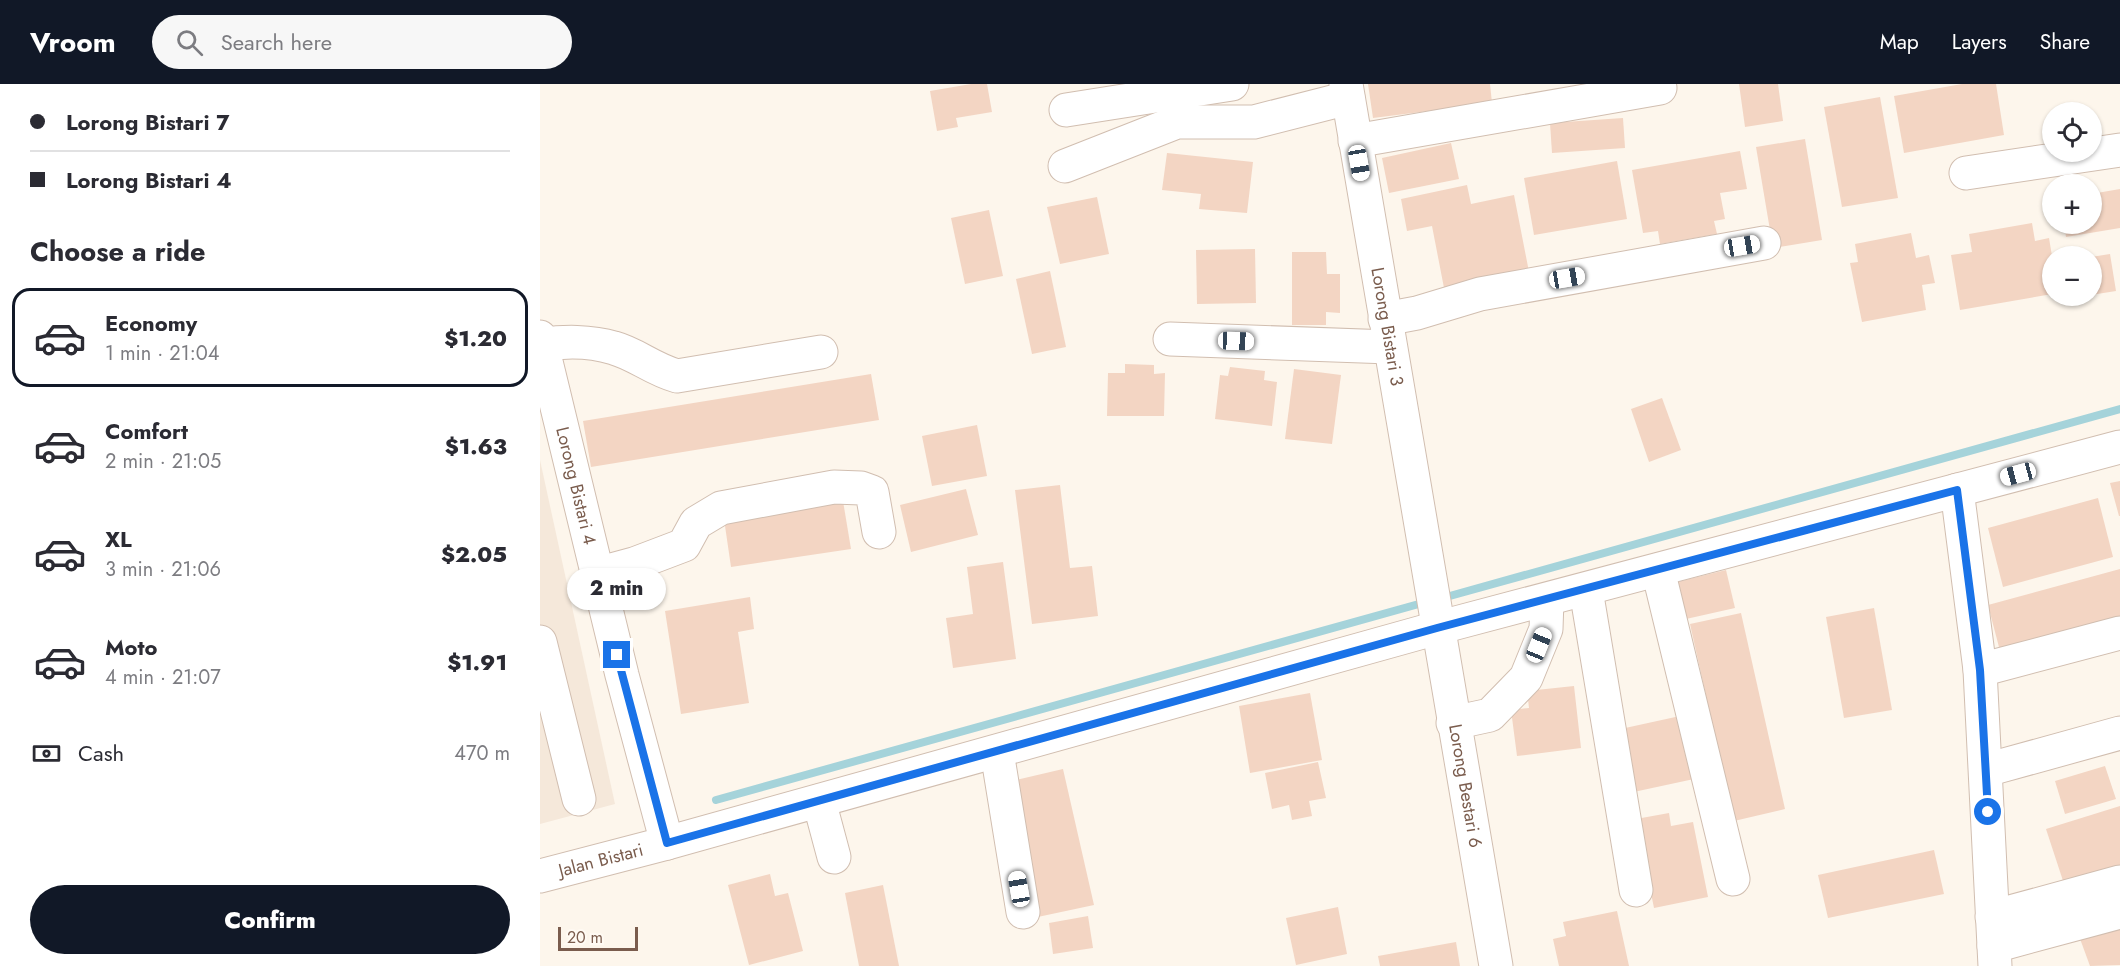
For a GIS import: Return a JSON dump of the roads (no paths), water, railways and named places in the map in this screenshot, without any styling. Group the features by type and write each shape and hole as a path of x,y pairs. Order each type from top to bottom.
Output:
{"street":[{"path":"1066,110 1232,84"},
{"path":"1355,141 1660,88"},
{"path":"1065,166 1177,122 1254,122 1347,91"},
{"name":"Lorong Bistari 3","path":"1347,91 1435,617"},
{"path":"1966,173 2120,150"},
{"path":"1170,339 1387,333 1417,313 1479,294 1764,243"},
{"path":"541,342 566,341 614,348 656,370 677,376 821,352"},
{"name":"Lorong Bistari 4","path":"541,342 597,574 667,843"},
{"name":"Jalan Bistari","path":"540,876 997,752 1435,617 1547,600 2120,447"},
{"path":"597,574 634,564 684,545 696,523 721,508 834,487 861,488 872,492 879,532"},
{"path":"1957,490 1980,670 1993,943"},
{"path":"1658,570 1733,879"},
{"path":"1586,590 1636,890"},
{"path":"1453,723 1490,715 1526,678 1546,629 1547,600"},
{"name":"Lorong Bestari 6","path":"1435,617 1496,966"},
{"path":"1980,670 2120,633"},
{"path":"540,642 579,799"},
{"path":"1986,770 2120,733"},
{"path":"997,752 1023,912"},
{"path":"819,801 834,857"},
{"path":"1993,943 2120,882"},
{"path":"1993,943 2120,912"}],"waterway":[{"path":"1439,599 2120,409"},
{"path":"716,800 1426,602"}]}
